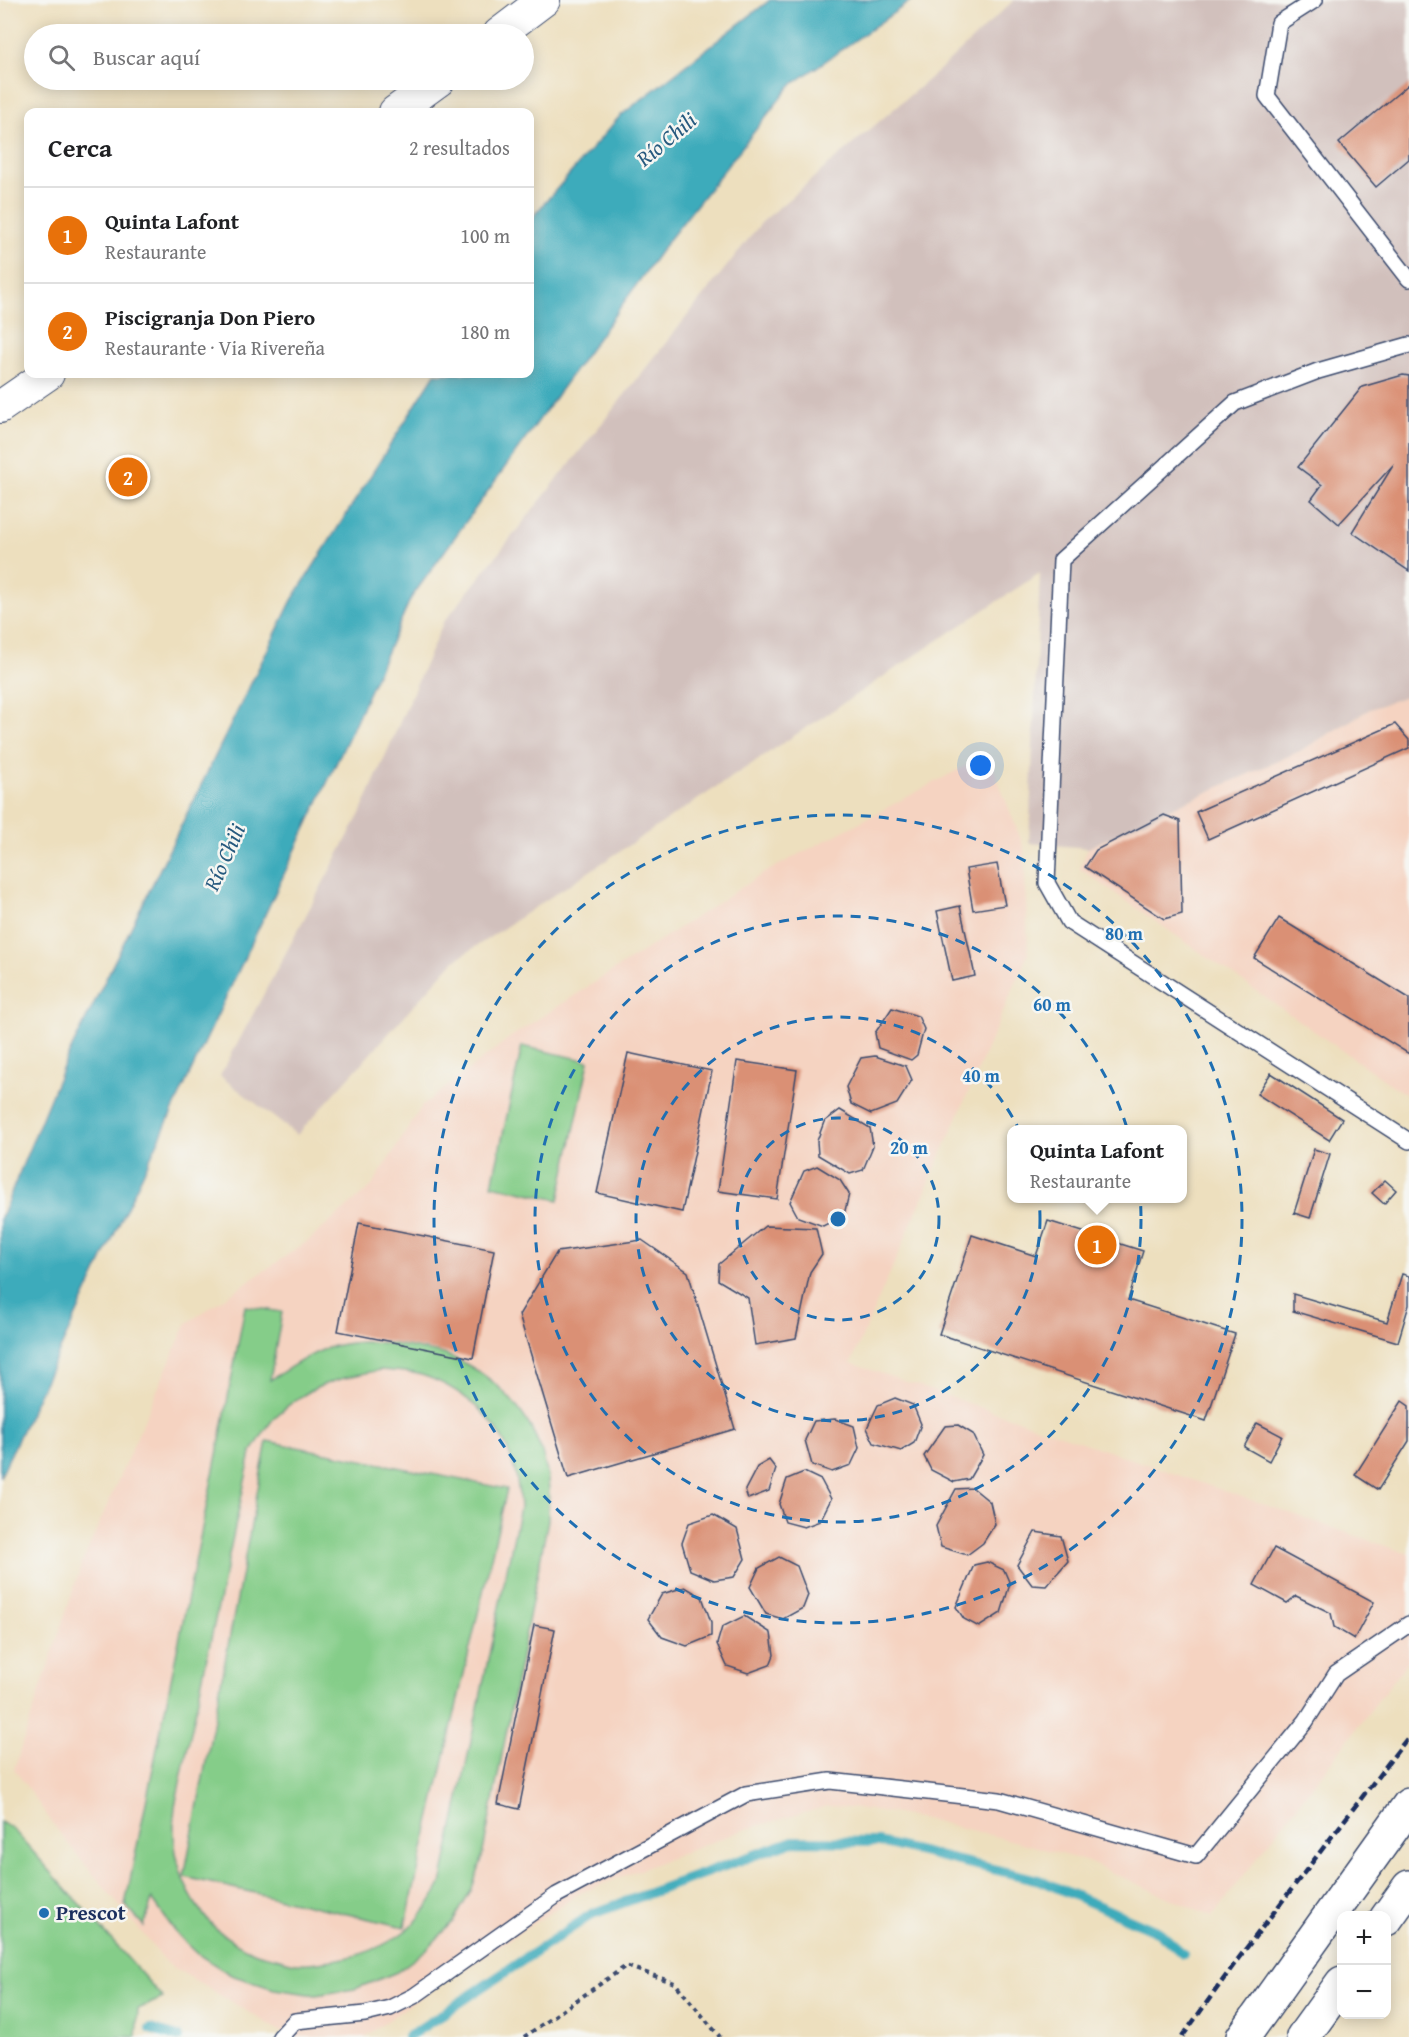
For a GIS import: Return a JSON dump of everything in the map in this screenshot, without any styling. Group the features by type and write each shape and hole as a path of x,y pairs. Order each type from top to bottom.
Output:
{"main road":[{"path":"1246,2034 1409,1804"},
{"path":"1391,1912 1409,1887"},
{"path":"1308,2030 1337,1989"}],"street":[{"path":"512,24 544,0"},
{"path":"400,108 425,90"},
{"path":"0,407 42,378"}],"lane":[{"path":"1316,0 1279,23 1268,96 1409,279"},
{"path":"1409,345 1318,371 1235,403 1061,560 1047,883 1069,922 1409,1141"},
{"path":"280,2037 295,2020 365,2014 390,2008 414,1996 557,1895 746,1794 830,1781 999,1800 1196,1856 1306,1721 1336,1674 1409,1624"}],"path":[{"path":"524,2037 626,1966 675,1983 720,2037"}],"shaded area":[{"path":"1014,0 1409,0 1409,695 1370,709 1300,751 1088,848 1029,843 1040,573 454,961 297,1135 220,1076 360,814 443,623 762,222 944,66"},
{"path":"1409,695 1409,1097 1080,869 1088,848 1300,751 1370,709"},
{"path":"988,754 1024,848 1028,954 851,1363 1409,1554 1409,1660 1212,1917 1088,1862 1037,1847 935,1821 881,1811 828,1806 743,1830 580,1893 405,2008 365,2037 290,2037 168,1964 64,1839 14,1769 82,1563 186,1324 308,1241 372,1186 422,1106 512,1036 764,873"}],"green space":[{"path":"522,1046 589,1061 559,1200 492,1185"},
{"path":"245,1306 282,1312 270,1380 317,1352 345,1344 388,1343 443,1354 466,1364 485,1376 517,1407 539,1445 546,1467 549,1489 548,1520 481,1862 471,1891 453,1922 426,1950 397,1972 355,1989 316,1995 274,1989 231,1975 199,1955 177,1934 152,1899 144,1926 125,1905 220,1440","holes":["381,1370 414,1373 434,1379 476,1406 498,1431 506,1446 515,1472 520,1507 441,1884 419,1918 390,1941 370,1951 337,1960 312,1963 293,1962 256,1953 233,1941 215,1928 201,1911 189,1893 181,1873 174,1829 175,1806 251,1453 275,1417 299,1397 324,1384"]},
{"path":"267,1441 507,1489 405,1927 184,1877"},
{"name":"Prescot","path":"0,1822 12,1828 163,1998 138,2009 136,2037 0,2037"}],"water":[{"name":"Río Chili","path":"770,0 912,0 790,86 665,245 411,598 351,732 0,1477 0,1220 65,1062 292,600 432,378 534,378 534,217 620,116"}],"building":[{"path":"1409,84 1409,159 1376,187 1339,143"},
{"path":"1403,375 1409,376 1409,571 1352,532 1394,464 1339,524 1311,500 1322,485 1298,467 1362,387"},
{"path":"1395,724 1409,740 1409,748 1208,839 1196,812"},
{"path":"1164,815 1180,821 1182,914 1164,919 1085,867 1096,850"},
{"path":"997,864 1005,905 973,910 966,869"},
{"path":"960,906 975,976 952,981 937,911"},
{"path":"1279,918 1409,998 1409,1054 1254,958"},
{"path":"892,1008 918,1016 924,1029 917,1055 911,1060 878,1048 875,1033"},
{"path":"628,1053 712,1071 682,1212 597,1193"},
{"path":"875,1056 906,1066 912,1080 897,1104 871,1114 851,1104 846,1087 861,1058"},
{"path":"737,1061 797,1070 777,1199 718,1191"},
{"path":"1271,1073 1342,1119 1329,1140 1257,1094"},
{"path":"840,1110 870,1128 873,1146 863,1170 850,1174 818,1155 817,1141 824,1122"},
{"path":"1314,1149 1330,1154 1310,1218 1294,1213"},
{"path":"817,1166 840,1180 849,1194 844,1215 823,1226 798,1217 790,1202 804,1171"},
{"path":"1385,1180 1396,1190 1384,1204 1372,1193"},
{"path":"1048,1221 1143,1251 1128,1300 1235,1334 1206,1421 939,1334 972,1235 1036,1256"},
{"path":"359,1223 494,1250 473,1358 338,1331"},
{"path":"765,1226 816,1228 822,1254 810,1272 796,1338 755,1345 748,1298 718,1280 719,1264"},
{"path":"642,1240 688,1272 735,1429 568,1478 519,1315 557,1252"},
{"path":"1402,1274 1409,1276 1409,1305 1398,1342 1293,1311 1293,1294 1387,1322"},
{"path":"895,1398 913,1405 921,1424 914,1443 901,1451 874,1443 867,1428 878,1405"},
{"path":"1402,1401 1409,1406 1409,1441 1378,1490 1355,1475"},
{"path":"835,1419 854,1426 859,1448 851,1465 832,1472 812,1465 805,1440 814,1421"},
{"path":"1257,1423 1282,1436 1269,1461 1244,1447"},
{"path":"958,1425 973,1434 983,1455 969,1479 954,1482 931,1470 924,1456 945,1426"},
{"path":"769,1460 776,1469 769,1491 748,1499 745,1490 757,1467"},
{"path":"804,1472 821,1480 831,1499 820,1521 804,1527 785,1522 779,1504 787,1479"},
{"path":"973,1488 990,1502 995,1524 983,1543 967,1555 941,1547 936,1526 956,1489"},
{"path":"713,1515 737,1529 745,1559 734,1577 714,1580 690,1570 682,1543 689,1523"},
{"path":"1035,1532 1061,1536 1068,1561 1046,1586 1032,1585 1017,1565"},
{"path":"1274,1548 1374,1602 1354,1639 1334,1627 1331,1613 1296,1596 1287,1603 1254,1585"},
{"path":"779,1557 797,1566 808,1595 803,1608 783,1619 766,1614 750,1587 759,1568"},
{"path":"987,1562 1004,1570 1010,1584 1001,1613 979,1627 964,1619 956,1607 974,1565"},
{"path":"685,1587 702,1597 711,1622 711,1636 687,1646 662,1637 648,1619 662,1594"},
{"path":"744,1616 771,1633 774,1655 770,1665 748,1673 727,1666 717,1644 722,1627"},
{"path":"534,1625 555,1629 519,1809 498,1804"}],"waterway":[{"path":"408,2037 592,1914 793,1841 879,1842 1039,1880 1159,1932 1183,1954"},
{"path":"150,2029 178,2037"}],"railway":[{"path":"1182,2037 1238,1959 1409,1736"}],"place":[{"name":"Piscigranja Don Piero","path":"128,477"},
{"name":"Quinta Lafont","path":"1097,1245"},
{"name":"Prescot","path":"44,1913"}]}
